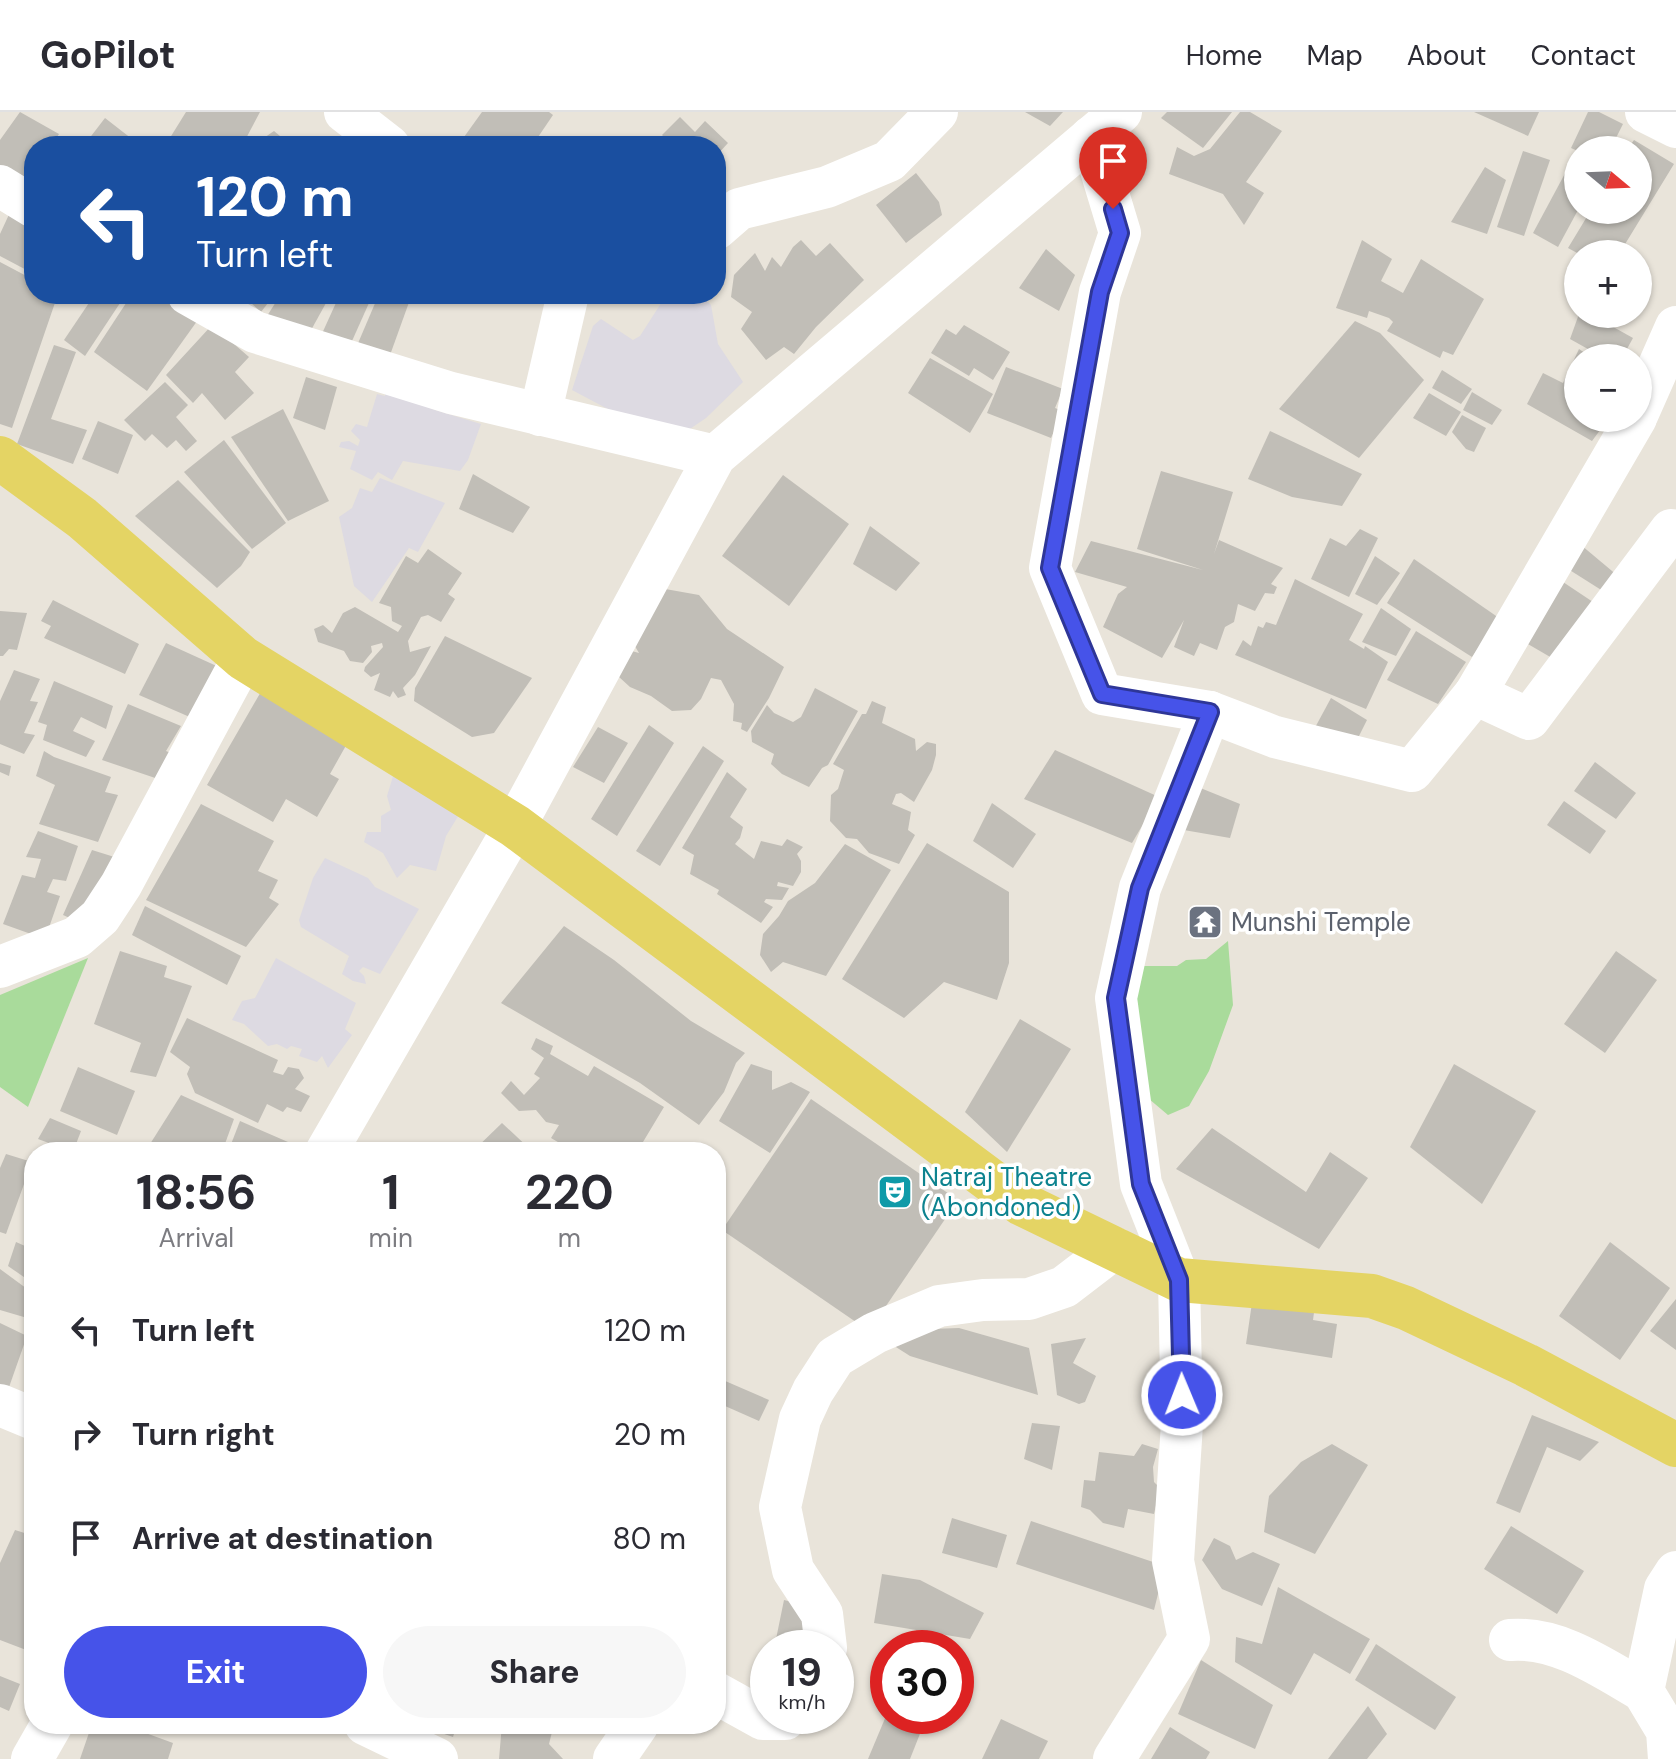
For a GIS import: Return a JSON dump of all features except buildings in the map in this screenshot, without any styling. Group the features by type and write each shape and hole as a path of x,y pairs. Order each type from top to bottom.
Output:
{"main road":[{"path":"0,458 82,518 243,658 515,826 1022,1204 1179,1280 1372,1296 1406,1308 1526,1365 1676,1445"}],"street":[{"path":"345,112 376,136"},
{"path":"726,220 739,209 827,187 889,161 937,112"},
{"path":"1646,112 1676,127"},
{"path":"332,1142 515,826 715,456 1106,124"},
{"path":"1106,124 1120,233 1100,292 1050,568 1102,694 1210,712 1275,737 1412,771 1475,694 1628,432"},
{"path":"0,186 24,201"},
{"path":"206,304 255,332 451,393 715,456"},
{"path":"540,415 567,304"},
{"path":"1652,382 1676,327"},
{"path":"1475,694 1529,719 1674,527"},
{"path":"0,967 77,937 100,917 121,885 243,658"},
{"path":"1114,1759 1189,1639 1173,1561 1182,1424 1179,1280 1141,1184 1116,998 1140,888 1210,712"},
{"path":"824,1630 822,1614 793,1570 780,1507 800,1419 813,1391 835,1357 875,1333 939,1306 983,1300 1029,1299 1064,1287 1115,1248"},
{"path":"0,1405 24,1415"},
{"path":"1643,1691 1665,1589 1676,1572"},
{"path":"1510,1640 1542,1643 1584,1657 1643,1691 1667,1731 1669,1759"},
{"path":"726,1699 750,1712"},
{"path":"32,1759 46,1734"},
{"path":"386,1734 437,1759"},
{"path":"614,1759 631,1734"}],"shaded area":[{"path":"661,304 710,304 718,344 743,382 706,418 681,435 636,424 572,390 593,326 601,319 633,340 640,336"},
{"path":"385,389 435,410 481,424 468,460 460,471 403,461 392,480 378,472 372,480 350,469 356,451 339,447 341,442 349,441 358,446 360,440 351,431 356,424 367,427 377,394 385,396"},
{"path":"380,478 445,503 418,552 409,548 372,602 354,586 339,517 352,508 360,488 372,492"},
{"path":"394,773 460,813 446,836 436,871 410,865 397,878 383,853 364,842 367,832 381,832 381,816 391,810 387,796"},
{"path":"325,858 368,878 375,887 419,909 380,974 363,967 359,971 366,984 342,974 349,956 301,927 299,920 313,878"},
{"path":"276,958 356,1003 345,1029 352,1035 328,1068 322,1056 317,1062 299,1056 302,1049 291,1046 287,1049 277,1044 268,1046 244,1024 232,1020 242,1001 255,998"}],"green space":[{"path":"1228,941 1233,1005 1209,1071 1189,1106 1168,1115 1142,1093 1131,969 1177,966 1186,960 1206,959"},
{"path":"88,958 28,1107 0,1087 0,995"}],"place":[{"name":"Munshi Temple","path":"1205,922"},
{"name":"Natraj Theatre (Abondoned)","path":"895,1192"}],"route":[{"path":"1113,209 1120,233 1100,292 1050,568 1102,694 1210,712 1140,888 1116,998 1141,1184 1179,1280 1182,1395"}]}
